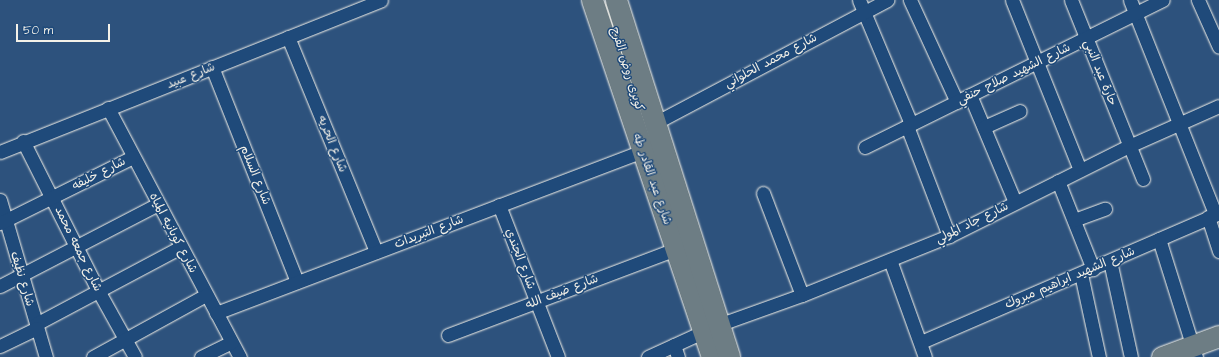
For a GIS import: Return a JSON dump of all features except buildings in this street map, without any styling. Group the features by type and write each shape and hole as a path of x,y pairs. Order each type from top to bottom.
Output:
{"main road":[{"name":"شارع عبد القادر طه","path":"592,0 642,151 711,328 729,357"},
{"name":"كوبرى روض الفرج","path":"605,0 678,242 701,271"},
{"name":"شارع عبد القادر طه","path":"616,0 701,271 711,328 712,357"},
{"path":"1162,357 1194,351 1219,336"}],"street":[{"name":"شارع عبيد","path":"0,152 23,141 381,0"},
{"name":"شارع محمد الحلواني","path":"655,123 862,6 887,0"},
{"path":"910,0 957,102"},
{"path":"1012,0 1080,170"},
{"name":"حارة عبد النبي","path":"1071,0 1143,179"},
{"path":"1130,0 1180,123 1214,215 1219,251"},
{"name":"شارع الشهيد صلاح حنفي","path":"865,147 1163,0"},
{"path":"1198,0 1219,48"},
{"path":"862,6 909,125 949,236"},
{"name":"شارع الحريه","path":"288,37 376,252"},
{"name":"شارع السلام","path":"212,67 297,282"},
{"path":"970,95 1014,202"},
{"name":"شارع جاد المولي","path":"648,357 676,351 711,328 802,295 949,236 1014,202 1129,146 1219,106"},
{"name":"شارع كوبانيه المياه","path":"108,108 240,357"},
{"path":"984,127 1020,111"},
{"name":"شارع جمعه محمد","path":"23,141 99,292 135,357"},
{"name":"شارع التبريدات","path":"216,313 642,151"},
{"name":"شارع خليفه","path":"3,222 133,157"},
{"path":"1058,181 1093,268"},
{"path":"763,193 802,295"},
{"name":"شارع نظيف","path":"0,200 3,222 46,357"},
{"path":"0,286 158,204"},
{"name":"شارع الجندي","path":"499,205 558,357"},
{"path":"1074,220 1105,209"},
{"name":"شارع الشهيد ابراهيم مبروك","path":"920,342 1081,274 1214,215"},
{"path":"1159,240 1194,351"},
{"name":"شارع ضيف الله","path":"448,335 536,301 678,242"},
{"path":"0,346 181,247"},
{"path":"890,260 925,357"},
{"path":"1110,261 1131,357"},
{"path":"1081,274 1099,357"},
{"path":"93,357 125,341 206,295"},
{"path":"201,357 232,342"}]}
